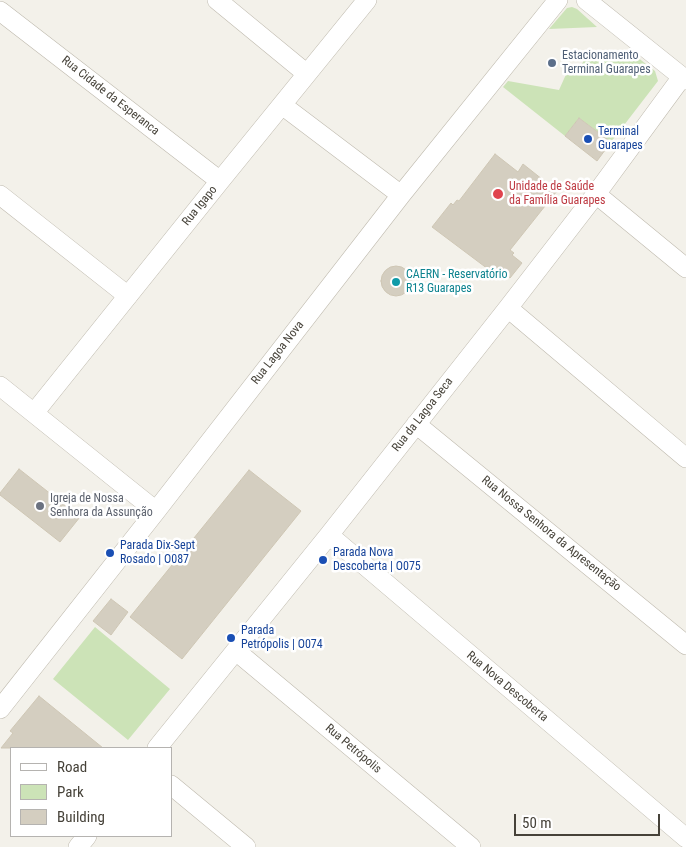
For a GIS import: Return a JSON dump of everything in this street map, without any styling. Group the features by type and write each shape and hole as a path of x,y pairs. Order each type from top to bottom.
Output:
{"street":[{"path":"217,0 308,74"},
{"name":"Rua Igapo","path":"34,413 367,0"},
{"name":"Rua Lagoa Nova","path":"0,708 156,511 401,195 558,0"},
{"path":"586,0 684,79"},
{"name":"Rua Cidade da Esperanca","path":"0,11 220,181"},
{"name":"Rua da Lagoa Seca","path":"158,747 329,535 508,308 684,79"},
{"path":"282,105 401,195"},
{"path":"596,194 686,268"},
{"path":"0,195 128,296"},
{"path":"508,308 686,458"},
{"path":"0,386 156,511"},
{"name":"Rua Nossa Senhora da Apresentação","path":"416,424 686,645"},
{"name":"Rua Nova Descoberta","path":"329,535 686,838"},
{"name":"Rua Petrópolis","path":"236,651 471,847"},
{"path":"172,786 246,847"},
{"path":"78,847 86,837"}],"green space":[{"path":"567,8 577,9 597,27 549,29"},
{"path":"587,55 637,57 655,71 658,81 611,142 579,118 565,136 503,87 508,81 559,90 568,70 578,71"},
{"path":"95,627 170,689 128,740 53,679"}],"building":[{"name":"Terminal Guarapes","path":"579,118 611,142 597,161 565,136"},
{"path":"495,154 518,172 523,164 557,191 510,250 514,253 512,255 522,263 510,278 499,270 496,275 432,227 451,203 453,205 457,200 459,201"},
{"name":"CAERN - Reservatório R13 Guarapes","path":"396,266 407,270 411,281 407,292 396,296 385,292 381,281 385,270"},
{"name":"Igreja de Nossa Senhora da Assunção","path":"19,469 80,517 60,542 0,495"},
{"path":"249,470 301,511 182,659 130,617"},
{"path":"111,599 128,612 111,635 93,621"},
{"path":"39,696 102,747 1,748 13,733 10,731"}],"place":[{"name":"Estacionamento Terminal Guarapes","path":"552,63"},
{"name":"Terminal Guarapes","path":"588,139"},
{"name":"Unidade de Saúde da Família Guarapes","path":"498,194"},
{"name":"CAERN - Reservatório R13 Guarapes","path":"396,282"},
{"name":"Igreja de Nossa Senhora da Assunção","path":"40,506"},
{"name":"Parada Dix-Sept Rosado | O087","path":"110,553"},
{"name":"Parada Nova Descoberta | O075","path":"323,560"},
{"name":"Parada Petrópolis | O074","path":"231,638"}]}
